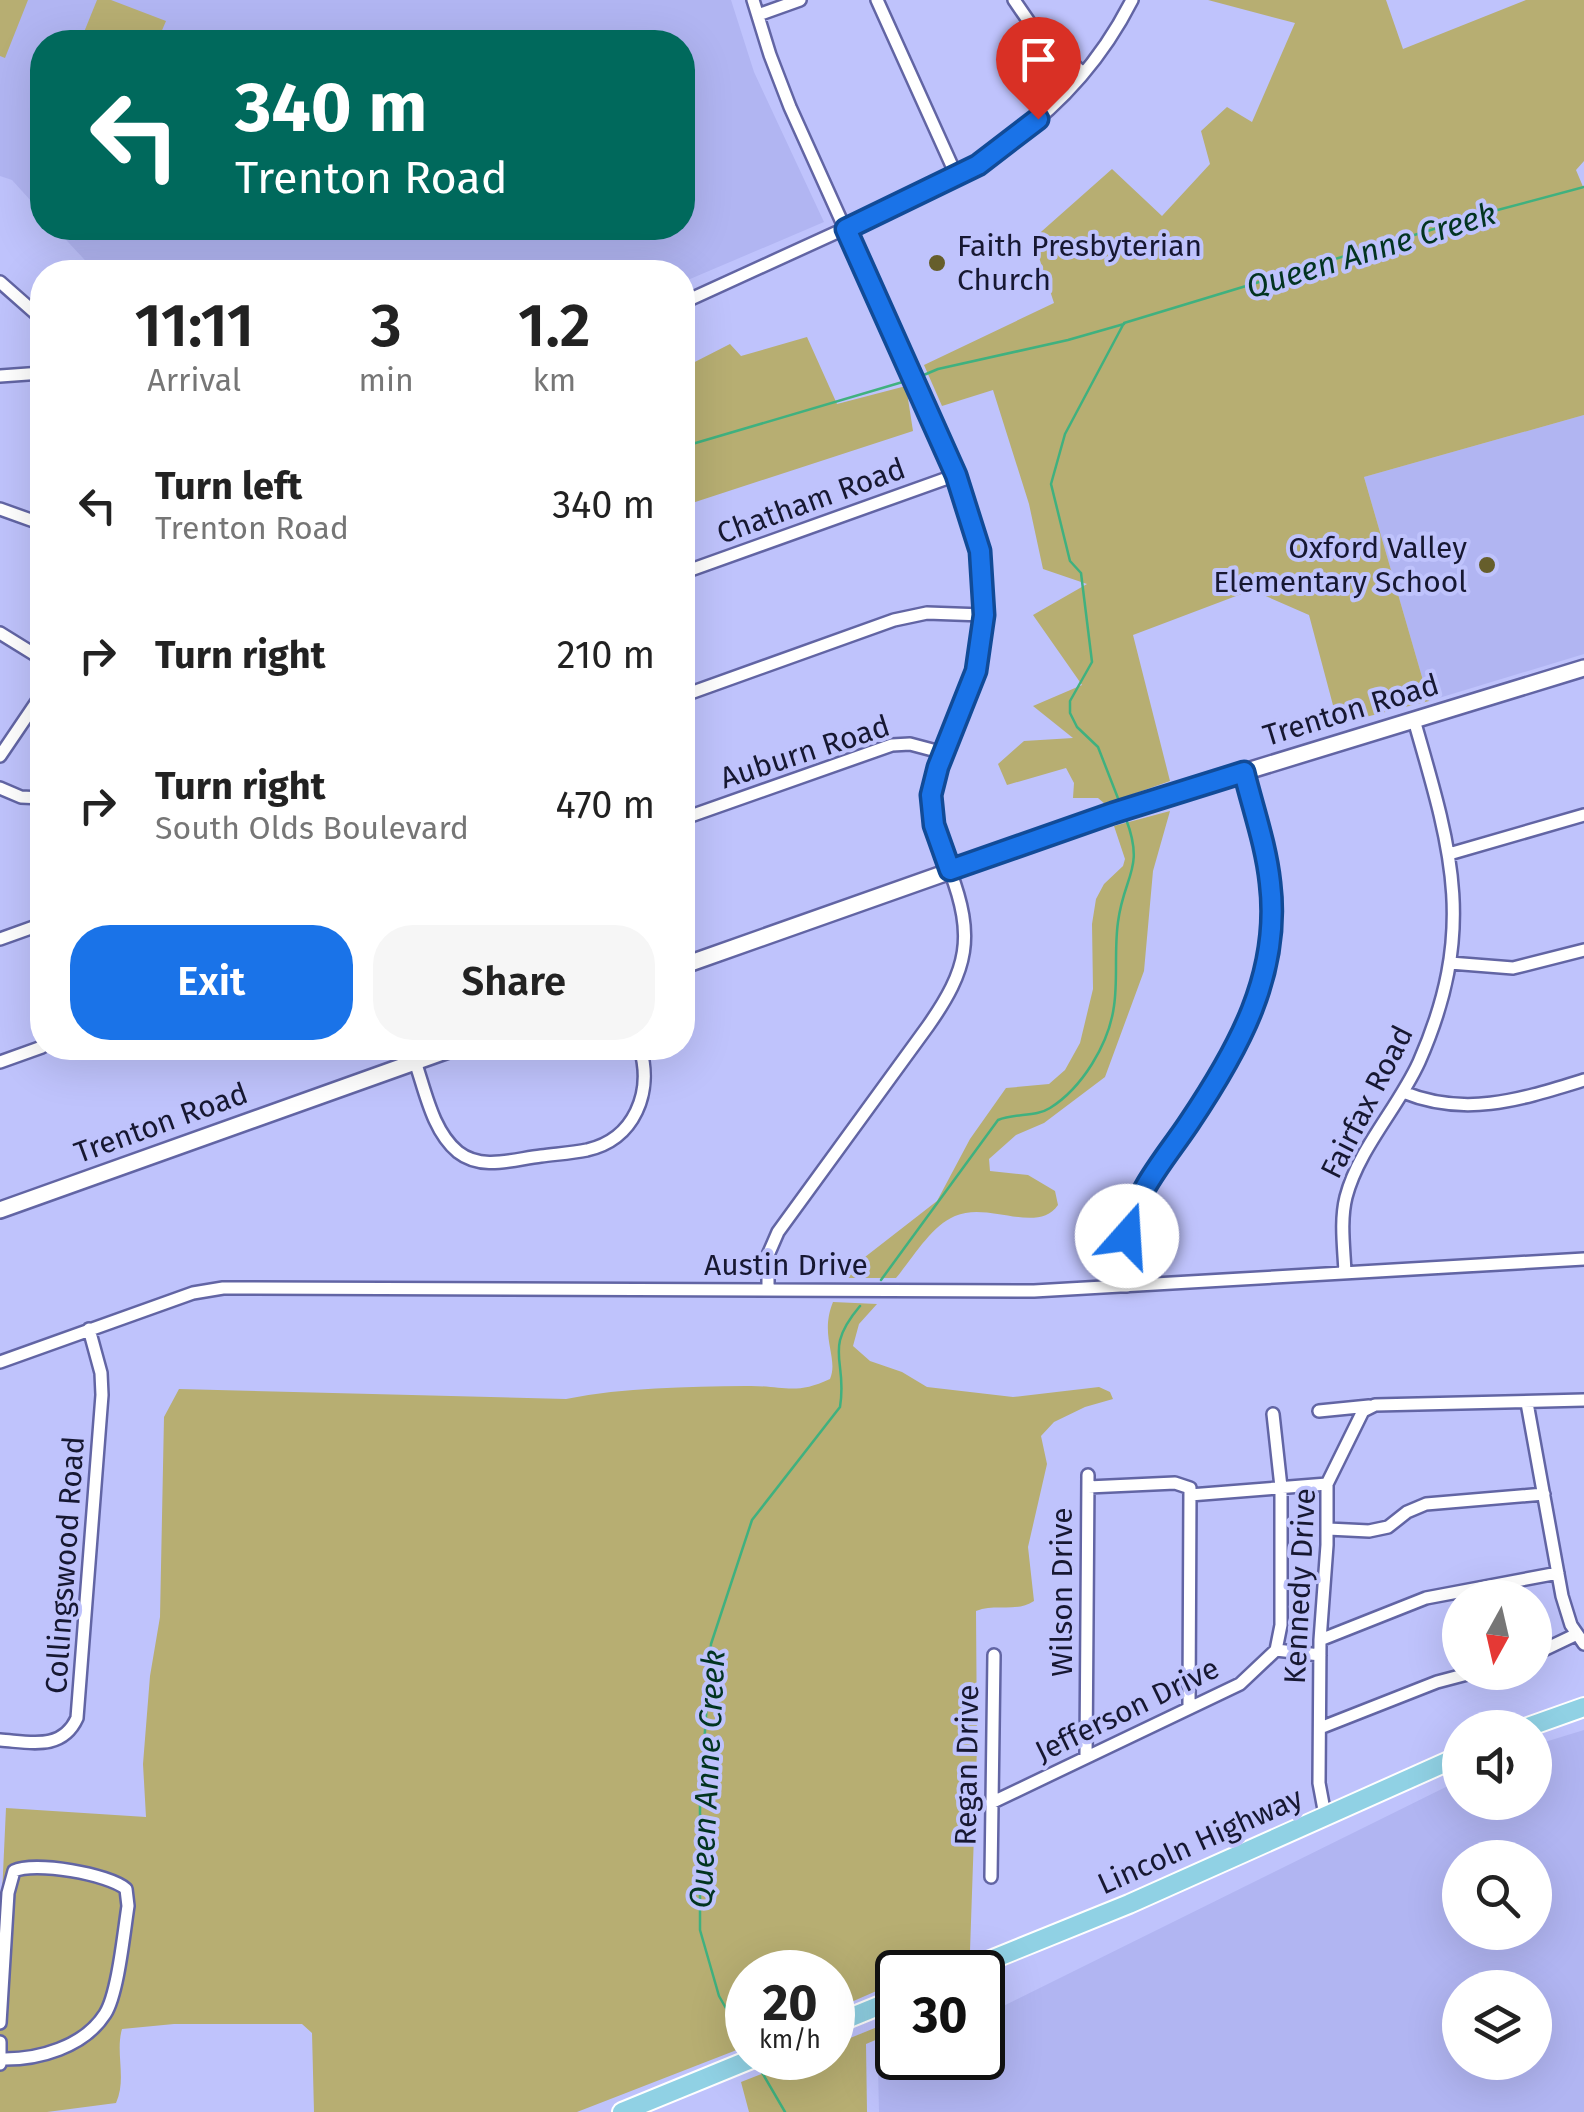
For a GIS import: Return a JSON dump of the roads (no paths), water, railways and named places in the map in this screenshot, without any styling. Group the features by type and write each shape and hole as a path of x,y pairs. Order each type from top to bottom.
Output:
{"main road":[{"name":"Trenton Road","path":"695,961 1113,813 1584,668"},
{"name":"Trenton Road","path":"0,1210 397,1060"},
{"path":"1552,1718 1584,1706"},
{"name":"Lincoln Highway","path":"1005,1954 1129,1904 1442,1764"},
{"path":"622,2112 725,2070"}],"street":[{"path":"754,0 790,107 956,475 980,551 984,615 976,671 931,795 934,825 964,915 966,936 956,983 778,1232 768,1255 768,1290"},
{"path":"758,16 800,0"},
{"path":"877,0 957,176"},
{"path":"1014,0 1034,29 1083,73"},
{"path":"695,297 957,176 1003,148 1083,73 1132,0"},
{"path":"0,282 30,308"},
{"path":"0,376 30,374"},
{"name":"Chatham Road","path":"695,568 956,475"},
{"path":"0,508 30,519"},
{"path":"695,691 894,620 927,614 984,615"},
{"path":"0,633 30,652"},
{"path":"0,756 30,712"},
{"name":"Fairfax Road","path":"1346,1273 1346,1197 1364,1157 1403,1092 1432,1028 1450,963 1454,908 1450,854 1414,720"},
{"name":"Auburn Road","path":"695,814 892,745 910,744 944,753"},
{"path":"1127,1286 1127,1236 1136,1205 1238,1045 1267,963 1270,883 1244,772"},
{"path":"0,788 30,797"},
{"path":"1450,854 1584,815"},
{"path":"0,938 30,928"},
{"path":"1450,963 1513,968 1584,950"},
{"path":"0,1062 30,1052"},
{"path":"415,1060 432,1112 447,1141 465,1156 493,1162 589,1150 613,1138 632,1122 640,1106 646,1076 643,1060"},
{"path":"1403,1092 1443,1105 1483,1106 1584,1080"},
{"name":"Austin Drive","path":"0,1362 193,1293 222,1288 1034,1291 1584,1259"},
{"name":"Collingswood Road","path":"0,1740 54,1742 67,1735 77,1718 102,1395 101,1373 89,1330"},
{"path":"1318,1412 1368,1406 1584,1400"},
{"path":"1527,1403 1566,1612 1581,1639 1552,1648"},
{"name":"Kennedy Drive","path":"1325,1815 1320,1782 1320,1640 1328,1529 1327,1484 1368,1406"},
{"path":"1273,1414 1281,1487 1281,1625 1276,1650 1320,1655"},
{"name":"Wilson Drive","path":"1086,1756 1088,1481 1175,1483 1188,1485 1190,1495 1327,1484"},
{"path":"1328,1529 1369,1532 1388,1527 1426,1504 1544,1494"},
{"path":"1189,1707 1190,1495"},
{"path":"1320,1640 1426,1598 1558,1573"},
{"name":"Jefferson Drive","path":"992,1803 1240,1684 1276,1650"},
{"name":"Regan Drive","path":"990,1876 994,1655"},
{"path":"1320,1728 1442,1681"},
{"path":"0,2022 8,1893 14,1871 33,1866 112,1880 126,1889 128,1906 106,2013 62,2049 0,2062 0,2042"}],"waterway":[{"name":"Queen Anne Creek","path":"1121,806 1098,747 1077,727 1070,713 1070,701 1092,662 1081,573 1070,561 1051,484 1065,434 1124,323 1584,187"},
{"path":"919,377 1124,324"},
{"path":"695,443 906,381"},
{"name":"Queen Anne Creek","path":"881,1280 998,1120 1050,1108 1073,1089 1100,1050 1114,1006 1118,922 1133,861 1126,819"},
{"name":"Queen Anne Creek","path":"725,2006 700,1930 700,1803 711,1644 752,1520 840,1407 839,1345 860,1306"},
{"name":"Queen Anne Creek","path":"766,2080 785,2112"}],"place":[{"name":"Faith Presbyterian Church","path":"937,263"},
{"name":"Oxford Valley Elementary School","path":"1487,565"}]}
